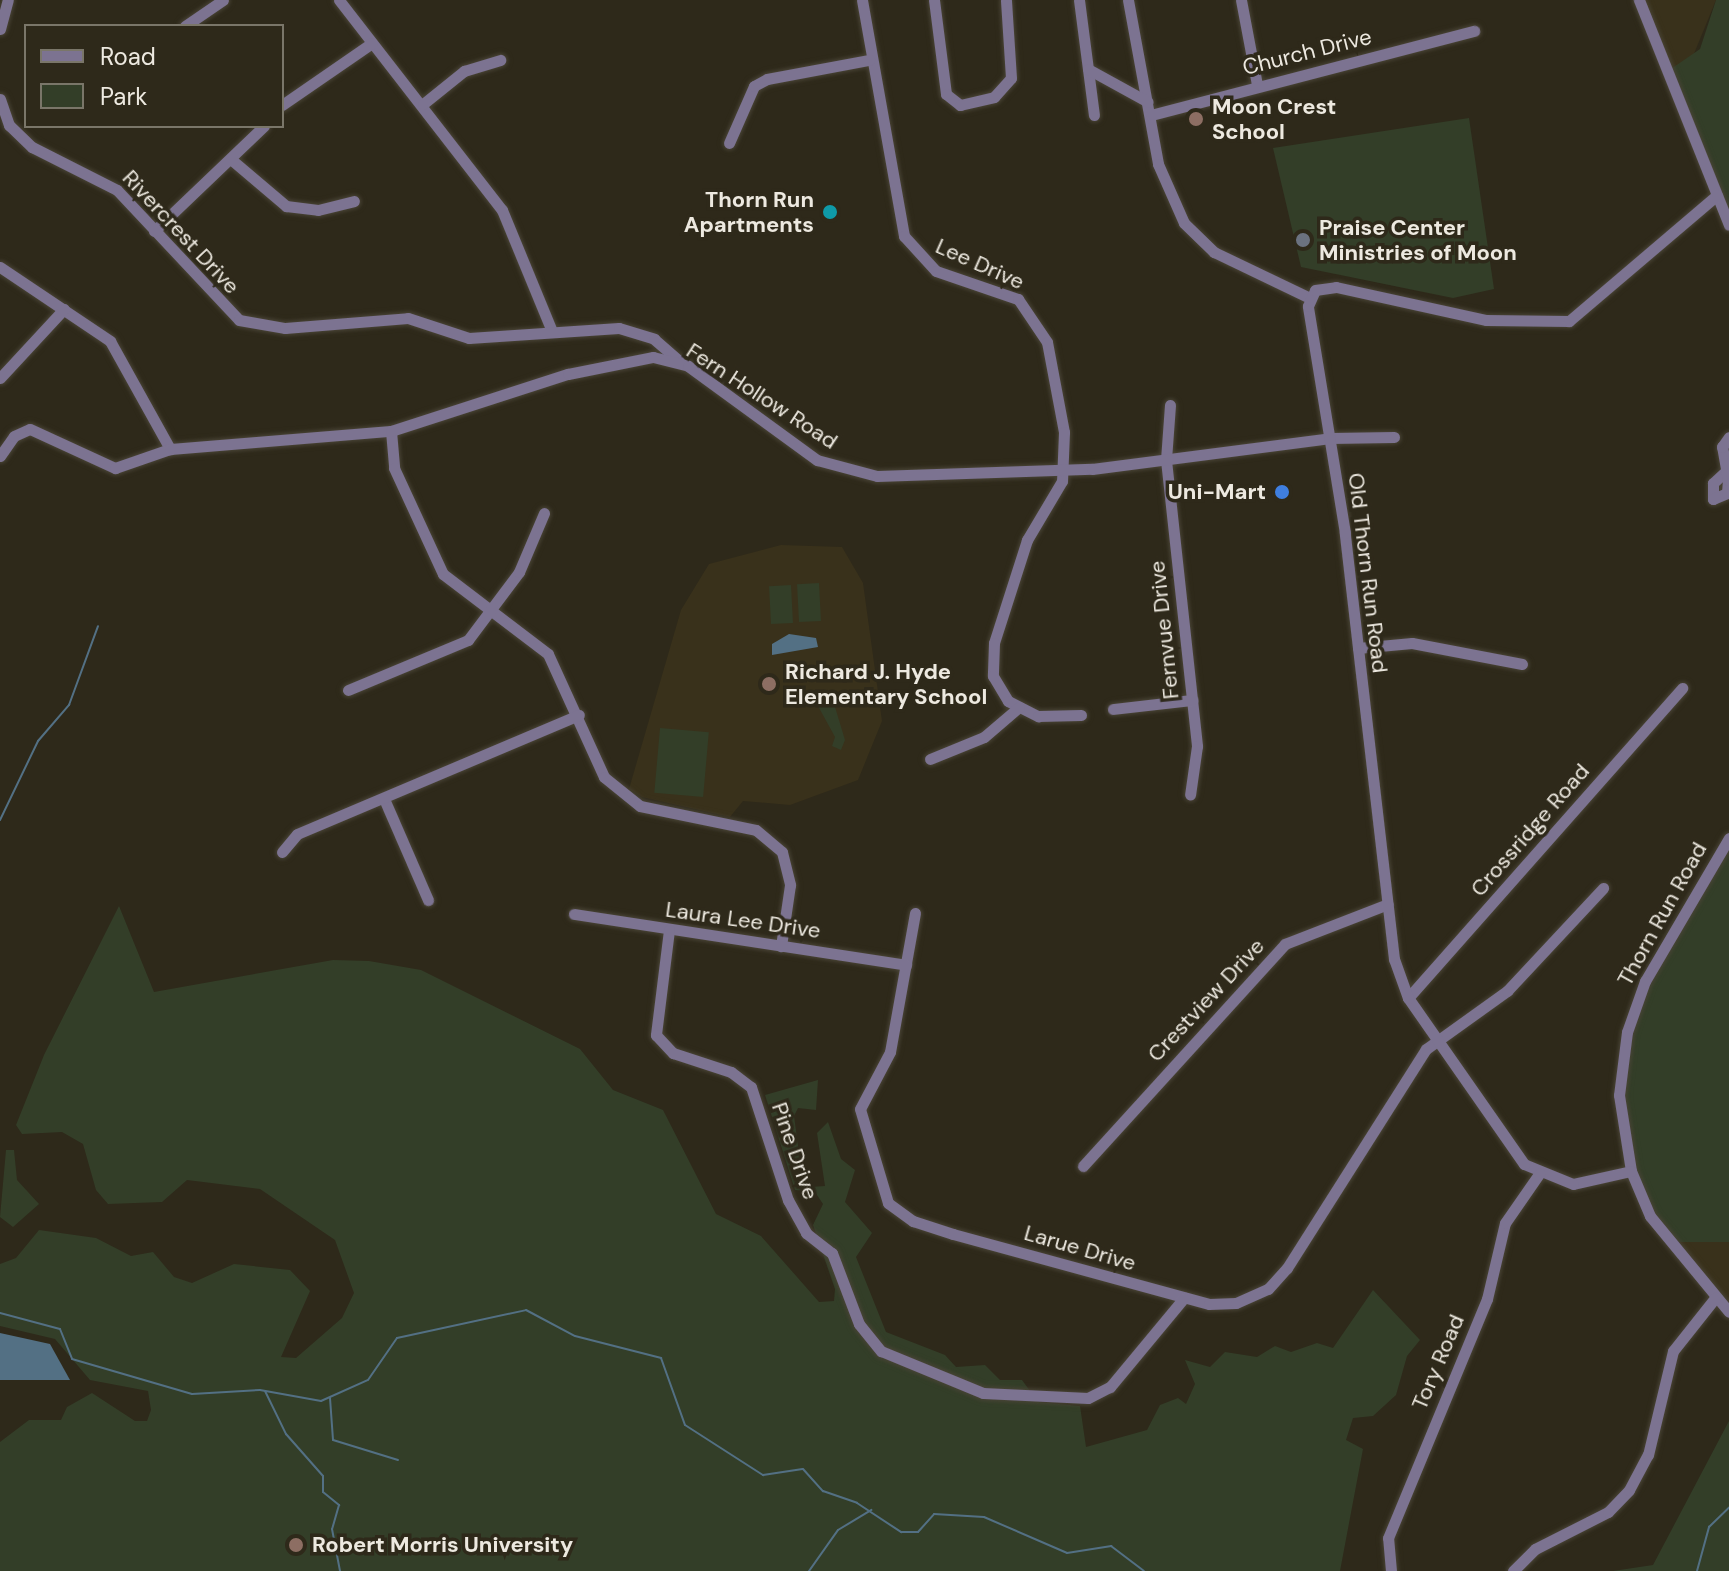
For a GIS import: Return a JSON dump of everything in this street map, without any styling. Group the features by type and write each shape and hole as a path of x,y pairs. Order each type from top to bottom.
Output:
{"street":[{"path":"0,29 8,0"},
{"path":"188,24 223,0"},
{"path":"339,0 423,104 502,210 551,329"},
{"name":"Lee Drive","path":"862,0 869,60 904,236 936,271 993,287 1037,320 1064,432 1064,469"},
{"path":"934,0 952,103 989,100 1011,78 1006,0"},
{"path":"1079,0 1094,115"},
{"path":"1128,0 1165,186 1199,240 1310,298 1320,289 1342,287 1486,320 1569,321 1717,195"},
{"path":"1241,0 1257,85"},
{"path":"1639,0 1729,225"},
{"name":"Church Drive","path":"1151,115 1474,31"},
{"path":"284,104 372,43"},
{"path":"423,104 464,71 500,60"},
{"path":"729,143 754,86 767,79 869,60"},
{"path":"1088,69 1148,102"},
{"name":"Rivercrest Drive","path":"0,99 9,125 32,147 100,177 154,231 212,298 255,326 408,318 469,338 551,329 619,328 649,336 679,362"},
{"path":"154,231 233,161 262,128"},
{"path":"233,161 286,206 318,210 354,201"},
{"path":"0,267 117,349 170,449"},
{"name":"Old Thorn Run Road","path":"1310,298 1358,648 1394,959 1408,998 1512,1151 1539,1174 1573,1184 1631,1171"},
{"path":"0,378 64,309"},
{"path":"647,358 649,336"},
{"name":"Fern Hollow Road","path":"0,456 14,436 30,429 102,467 170,449 391,431 568,374 647,358 679,362 784,439 846,471 877,476 1064,469 1166,460 1330,438 1394,437"},
{"name":"Fernvue Drive","path":"1170,405 1166,460 1197,746 1190,795"},
{"path":"391,431 394,468 443,574 548,654 579,715 604,777 640,806 749,828 777,845 790,877 781,946"},
{"path":"1726,471 1722,447 1729,437"},
{"path":"1064,469 1058,496 1027,540 994,643 993,676 1019,707 1038,716 1081,715"},
{"path":"348,690 468,640 519,572 544,513"},
{"path":"1358,648 1412,643 1522,664"},
{"name":"Crossridge Road","path":"1408,998 1682,688"},
{"path":"1113,709 1192,700"},
{"path":"930,759 984,737 1019,707"},
{"path":"282,852 297,834 385,801 579,715"},
{"path":"385,801 428,900"},
{"name":"Thorn Run Road","path":"1729,838 1634,1006 1619,1095 1631,1171 1666,1242 1729,1312"},
{"name":"Larue Drive","path":"915,913 890,1052 860,1109 888,1203 920,1224 1184,1298 1236,1303 1268,1289 1438,1041 1530,969 1603,888"},
{"name":"Crestview Drive","path":"1083,1166 1285,944 1388,904"},
{"name":"Laura Lee Drive","path":"574,914 906,965"},
{"name":"Pine Drive","path":"669,930 656,1035 673,1053 739,1075 751,1087 788,1200 806,1233 832,1253 859,1324 881,1351 983,1393 1088,1398 1110,1387 1184,1298"},
{"name":"Tory Road","path":"1391,1571 1388,1538 1487,1299 1505,1223 1539,1174"},
{"path":"1513,1571 1535,1549 1608,1512 1629,1490 1648,1455 1673,1351 1715,1298"}],"shaded area":[{"path":"1639,0 1716,0 1691,61 1668,71"},
{"name":"Richard J. Hyde Elementary School","path":"781,545 842,547 863,583 882,721 858,780 790,805 743,801 730,817 642,797 629,789 681,610 709,564"},
{"path":"1666,1242 1729,1242 1729,1312"}],"green space":[{"path":"1716,0 1729,0 1729,213 1668,71 1700,49"},
{"path":"1469,118 1494,289 1453,298 1301,267 1273,148"},
{"path":"819,583 821,621 799,622 797,584"},
{"path":"791,585 793,623 771,624 769,586"},
{"path":"832,697 845,740 841,750 832,746 835,737 818,706"},
{"path":"660,728 709,732 703,797 654,793"},
{"path":"1729,838 1729,1242 1666,1242 1626,1153 1622,1054 1657,956"},
{"path":"119,906 154,992 333,960 369,961 421,970 580,1049 613,1090 663,1110 716,1214 761,1236 819,1302 834,1301 835,1289 813,1225 823,1204 815,1192 795,1190 765,1095 818,1080 816,1110 798,1108 794,1116 802,1175 810,1187 825,1186 817,1133 828,1122 841,1159 855,1170 845,1202 872,1233 856,1257 886,1332 945,1355 956,1367 985,1365 1000,1380 1022,1380 1038,1402 1080,1406 1086,1447 1147,1430 1160,1405 1178,1398 1186,1404 1195,1384 1185,1360 1210,1367 1225,1352 1257,1357 1275,1346 1291,1352 1317,1343 1333,1348 1373,1290 1420,1340 1407,1356 1396,1395 1373,1416 1353,1418 1346,1440 1363,1449 1340,1571 0,1571 0,1442 29,1420 61,1420 67,1407 92,1393 135,1421 147,1421 151,1410 148,1391 90,1380 55,1339 0,1326 0,1264 16,1258 39,1230 96,1238 131,1256 153,1252 174,1277 192,1283 234,1264 290,1270 310,1291 281,1357 296,1358 342,1318 354,1293 335,1240 260,1189 187,1180 162,1202 108,1204 96,1190 83,1144 62,1132 22,1134 16,1125 44,1055"},
{"path":"6,1150 14,1150 17,1180 39,1204 13,1227 0,1217"},
{"path":"1729,1421 1729,1571 1613,1571 1653,1565"}],"water":[{"path":"789,634 816,638 818,647 772,655 772,644"},
{"path":"0,1333 50,1344 70,1380 0,1380"}],"waterway":[{"path":"0,820 38,741 69,705 98,626"},
{"path":"0,1313 60,1329 72,1359 192,1394 260,1390 321,1401 368,1380 397,1338 526,1310 575,1336 661,1358 685,1425 763,1475 803,1469 823,1491 857,1503 901,1532 918,1532 934,1514 984,1517 1067,1553 1111,1546 1144,1571"},
{"path":"265,1391 286,1434 323,1476 323,1492 339,1505 332,1529 340,1571"},
{"path":"330,1398 333,1440 398,1460"},
{"path":"1697,1571 1709,1527 1729,1508"},
{"path":"809,1571 838,1530 871,1510"}],"place":[{"name":"Moon Crest School","path":"1196,119"},
{"name":"Thorn Run Apartments","path":"830,212"},
{"name":"Praise Center Ministries of Moon","path":"1303,240"},
{"name":"Uni-Mart","path":"1282,492"},
{"name":"Richard J. Hyde Elementary School","path":"769,684"},
{"name":"Robert Morris University","path":"296,1545"}]}
